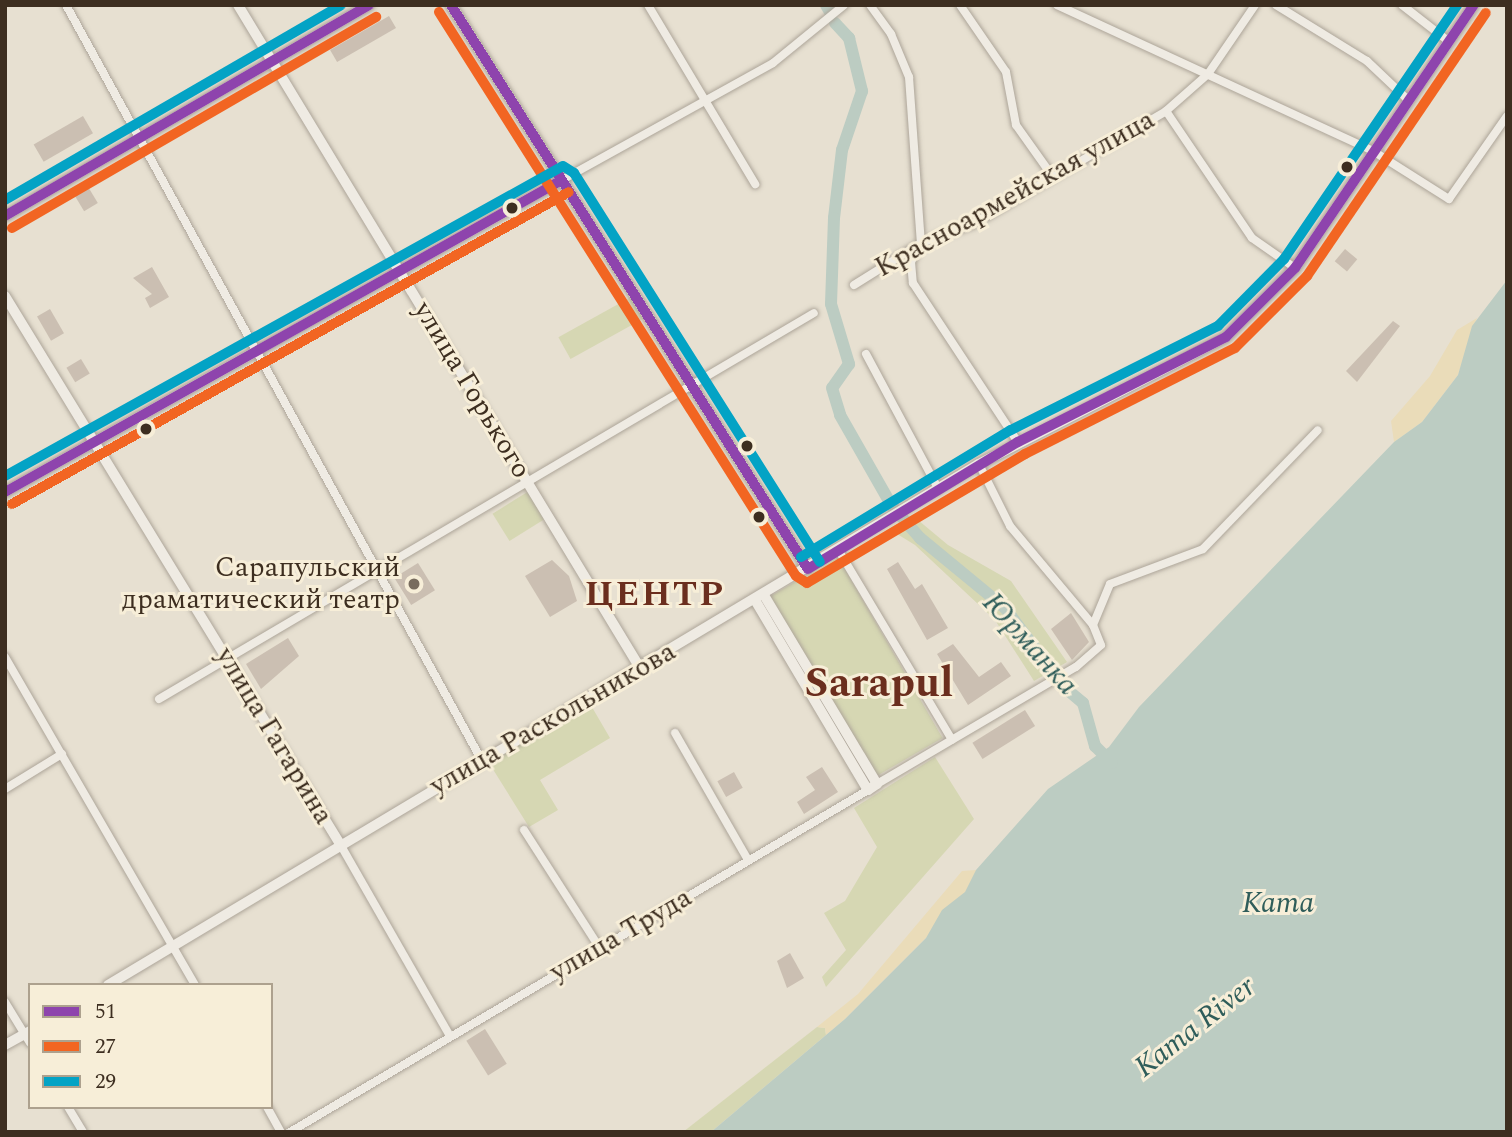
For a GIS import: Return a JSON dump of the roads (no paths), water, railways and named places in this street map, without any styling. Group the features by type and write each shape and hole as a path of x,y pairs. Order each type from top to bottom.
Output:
{"main road":[{"name":"улица Горького","path":"239,5 640,668"},
{"path":"5,216 369,5"},
{"path":"451,5 808,569"},
{"name":"улица Раскольникова","path":"111,983 481,759 839,551 979,464 1226,337 1296,268 1406,98 1474,5"},
{"path":"5,492 562,180"},
{"name":"улица Гагарина","path":"5,296 340,844"},
{"path":"760,598 873,787"},
{"path":"5,1045 28,1036"}],"street":[{"path":"66,5 259,350 481,759"},
{"path":"648,5 755,184"},
{"path":"562,180 773,63 844,5"},
{"path":"870,5 891,34 909,77 921,243 911,262 913,283 1018,442"},
{"path":"960,5 1006,72 1016,125 1053,177"},
{"path":"1057,5 1373,151 1449,199 1507,116"},
{"name":"Красноармейская улица","path":"854,285 921,243 973,224 1166,111 1208,74 1255,5"},
{"path":"1276,5 1367,61 1406,98"},
{"path":"1402,5 1448,41"},
{"path":"1166,111 1252,238 1296,268"},
{"path":"159,699 694,388 814,313"},
{"path":"866,354 935,492"},
{"path":"979,464 1010,526 1093,625 1110,584 1203,549 1318,430"},
{"path":"839,551 952,740"},
{"name":"улица Труда","path":"290,1132 1076,667 1101,645 1093,625"},
{"path":"5,657 194,983"},
{"path":"675,733 748,860"},
{"path":"5,789 62,754"},
{"path":"524,830 600,947"},
{"name":"улица Гагарина","path":"340,844 450,1036"},
{"path":"5,1002 28,1036"},
{"path":"69,1109 83,1132"},
{"path":"268,1109 281,1132"}],"water":[{"name":"Kama","path":"1507,280 1507,1132 711,1132 845,1019 926,938 942,910 965,892 976,870 1048,789 1109,747 1139,707 1394,442 1422,422 1458,375 1472,326"}],"waterway":[{"name":"Юрманка","path":"826,5 830,12"},
{"name":"Юрманка","path":"835,23 849,38 862,91 842,150 834,218 831,304 849,364 832,388 840,415 892,506 920,538 1005,608 1064,687 1083,703 1095,746 1112,763"}],"place":[{"name":"Сарапульский драматический театр","path":"414,584"}],"district":[{"name":"ЦЕНТР","path":"655,595"},
{"name":"Sarapul","path":"879,684"}],"water label":[{"name":"Kama River","path":"1195,1027"}]}
